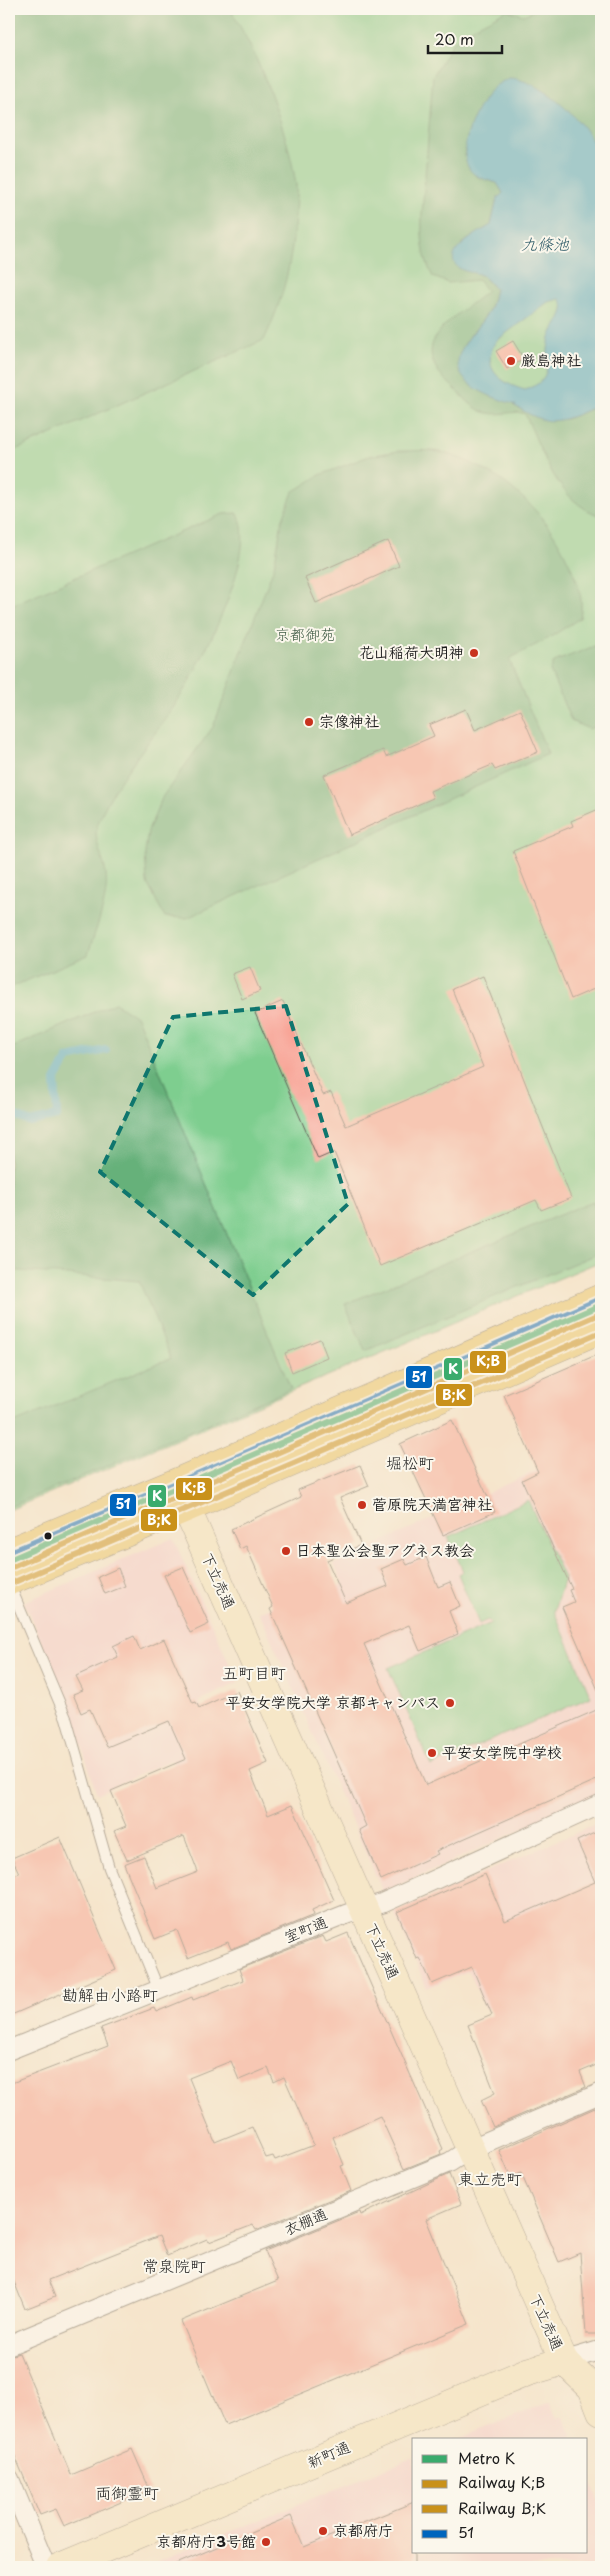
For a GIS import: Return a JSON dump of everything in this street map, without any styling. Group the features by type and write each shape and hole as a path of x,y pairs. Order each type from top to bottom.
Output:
{"highway":[{"path":"9,1552 175,1483 601,1298"},
{"path":"9,1582 186,1508 601,1329"}],"street":[{"name":"下立売通","path":"175,1483 564,2361 592,2388 601,2411"},
{"name":"室町通","path":"9,2050 158,1988 383,1903 601,1804"},
{"name":"衣棚通","path":"9,2345 450,2162 470,2149 601,2093"},
{"name":"新町通","path":"60,2567 518,2376 601,2350"},
{"path":"9,2478 46,2567"}],"lane":[{"path":"9,1582 66,1718 109,1868 158,1988"}],"highlighted area":[{"path":"286,1006 348,1204 253,1295 100,1172 173,1017"}],"shaded area":[{"name":"平安女学院大学 京都キャンパス","path":"576,1452 601,1506 601,1794 383,1892 259,1612 314,1588 317,1596 343,1584 334,1564"},
{"name":"平安女学院大学 京都キャンパス","path":"173,1538 238,1683 199,1701 219,1747 175,1767 171,1760 97,1794 73,1717 24,1602"},
{"path":"601,1822 601,1959 485,2009 469,1971 427,1988 394,1912"},
{"path":"549,2402 557,2418 564,2416 573,2438 461,2438"},
{"name":"京都府庁","path":"412,2458 412,2554 588,2554 588,2475 601,2506 601,2567 143,2567"}],"green space":[{"name":"京都御苑","path":"9,9 601,9 601,1261 9,1510"},
{"path":"9,9 230,9 262,71 271,94 292,164 296,193 294,233 286,280 277,309 264,340 9,453"},
{"path":"539,9 601,9 601,166 594,143 575,119 491,90 470,128 464,156 478,177 497,183 503,193 497,199 491,225 461,244 478,274 483,276 495,289 485,317 462,349 459,361 461,371 467,380 476,387 497,398 519,405 515,406 525,411 566,419 601,404 601,516 573,500 562,488 545,460 525,414 515,412 493,414 477,409 438,370 432,356 432,344 439,332 449,321 487,291 478,280 448,283 433,277 424,254 422,214 433,76 453,42 476,26 507,10 523,15"},
{"path":"398,451 444,453 484,469 519,494 534,509 548,526 569,563 579,590 581,603 580,618 549,638 509,659 548,754 187,918 165,917 147,883 145,853 148,831 163,796 213,727 274,567 282,521 293,492 320,475 369,456"},
{"path":"237,513 242,530 241,554 224,609 185,688 112,794 97,826 96,837 105,868 106,884 101,915 88,955 9,988 9,606 223,514"},
{"path":"597,645 601,646 601,724 589,729 571,721 550,671 554,662"},
{"path":"115,1003 137,1017 291,1389 9,1507 9,1425 171,1358 139,1281 9,1270 9,1049"},
{"path":"593,1201 601,1220 601,1252 365,1351 345,1304"},
{"path":"528,1500 564,1578 554,1611 591,1697 431,1766 388,1668 491,1623 488,1620 479,1624 458,1574 463,1571 448,1537"}],"water":[{"name":"九條池","path":"509,78 533,85 570,112 588,134 595,147 601,166 601,404 562,420 546,420 528,414 513,405 516,405 472,386 464,379 459,370 458,359 463,347 489,310 495,289 481,275 459,268 454,262 454,256 458,249 471,237 491,225 497,199 503,193 497,183 472,173 466,161 466,139 475,116 487,95 500,83","holes":["560,299 563,310 550,338 547,366 542,380 525,390 501,379 495,373 490,359 496,341 548,302"]}],"building":[{"path":"513,341 524,359 507,369 496,351"},
{"path":"388,541 399,566 316,603 305,578"},
{"path":"466,709 475,730 520,710 538,752 495,770 492,765 430,791 433,798 349,835 324,775 383,750 386,757 434,736 429,725"},
{"path":"601,808 601,986 571,999 513,851 573,826 571,821"},
{"path":"250,967 260,991 242,999 232,974"},
{"path":"483,976 571,1198 541,1210 536,1200 380,1266 334,1152 318,1159 255,1013 283,1001 323,1095 331,1092 346,1126 483,1067 452,989"},
{"path":"320,1339 327,1357 292,1372 285,1353"},
{"path":"601,1353 601,1697 562,1607 574,1602 569,1590 572,1589 522,1480 538,1472 504,1395"},
{"path":"452,1420 495,1512 443,1535 400,1444"},
{"path":"360,1465 369,1486 340,1498 361,1545 327,1560 346,1603 388,1586 381,1569 404,1559 407,1565 426,1557 438,1587 450,1582 460,1606 449,1611 458,1634 420,1651 409,1625 364,1644 426,1785 601,1708 601,1778 436,1851 438,1854 381,1880 359,1830 366,1826 270,1609 273,1607 246,1546 240,1549 231,1529 301,1497 298,1490"},
{"path":"183,1567 209,1624 190,1633 164,1575"},
{"path":"118,1568 125,1586 105,1594 98,1577"},
{"path":"134,1636 140,1650 164,1639 193,1703 196,1702 199,1708 237,1691 268,1763 250,1771 268,1815 292,1805 334,1900 312,1910 314,1915 231,1949 228,1942 188,1958 177,1930 155,1939 124,1864 144,1856 157,1888 198,1872 184,1836 127,1860 114,1831 126,1826 111,1791 186,1759 169,1721 107,1747 90,1709 81,1713 73,1694 83,1690 76,1676 118,1657 113,1646"},
{"path":"601,1830 601,2063 580,2072 586,2087 493,2127 481,2100 495,2093 468,2025 492,2015 472,1967 432,1984 420,1958 417,1959 397,1912 485,1874 505,1921 595,1882 577,1841"},
{"path":"60,1837 116,1970 9,2016 9,1878 19,1873 12,1858"},
{"path":"348,1933 443,2149 440,2151 441,2154 404,2169 380,2116 333,2137 344,2165 341,2166 351,2191 256,2230 253,2225 209,2242 207,2239 167,2256 159,2236 48,2280 55,2297 25,2309 9,2269 9,2084 108,2046 101,2028 154,2008 156,2012 192,1997 193,2000 243,1980 239,1969 323,1936 326,1942","holes":["231,2061 239,2080 268,2068 274,2082 284,2077 314,2145 275,2160 273,2156 266,2158 252,2127 215,2142 189,2078"]},
{"path":"595,2108 597,2112 601,2110 601,2334 586,2334 580,2253 559,2262 521,2173 511,2178 499,2150"},
{"path":"449,2174 461,2204 426,2219 469,2324 225,2425 181,2321 278,2281 265,2251 359,2212 360,2215"},
{"path":"19,2353 71,2475 132,2449 150,2490 64,2526 56,2509 40,2515 9,2442 9,2356"},
{"path":"412,2503 412,2554 414,2554 414,2567 169,2567 291,2516 304,2547"}],"waterway":[{"path":"9,1113 30,1122 57,1116 55,1081 68,1058 106,1050"}],"metro line":[{"name":"K","path":"9,1560 601,1305"}],"rail line":[{"name":"K;B","path":"12,1567 601,1313"},
{"name":"B;K","path":"12,1583 601,1332"}],"transit line":[{"name":"51","path":"9,1552 175,1483 601,1298"}],"place":[{"name":"厳島神社","path":"511,361"},
{"name":"花山稲荷大明神","path":"474,653"},
{"name":"宗像神社","path":"309,722"},
{"name":"菅原院天満宮神社","path":"362,1505"},
{"name":"日本聖公会聖アグネス教会","path":"286,1551"},
{"name":"平安女学院大学 京都キャンパス","path":"450,1703"},
{"name":"平安女学院中学校","path":"432,1753"},
{"name":"京都府庁","path":"323,2531"},
{"name":"京都府庁3号館","path":"266,2542"}],"district":[{"name":"堀松町","path":"410,1463"},
{"name":"五町目町","path":"254,1673"},
{"name":"勘解由小路町","path":"110,1995"},
{"name":"東立売町","path":"490,2179"},
{"name":"常泉院町","path":"174,2266"},
{"name":"両御霊町","path":"127,2493"}]}
